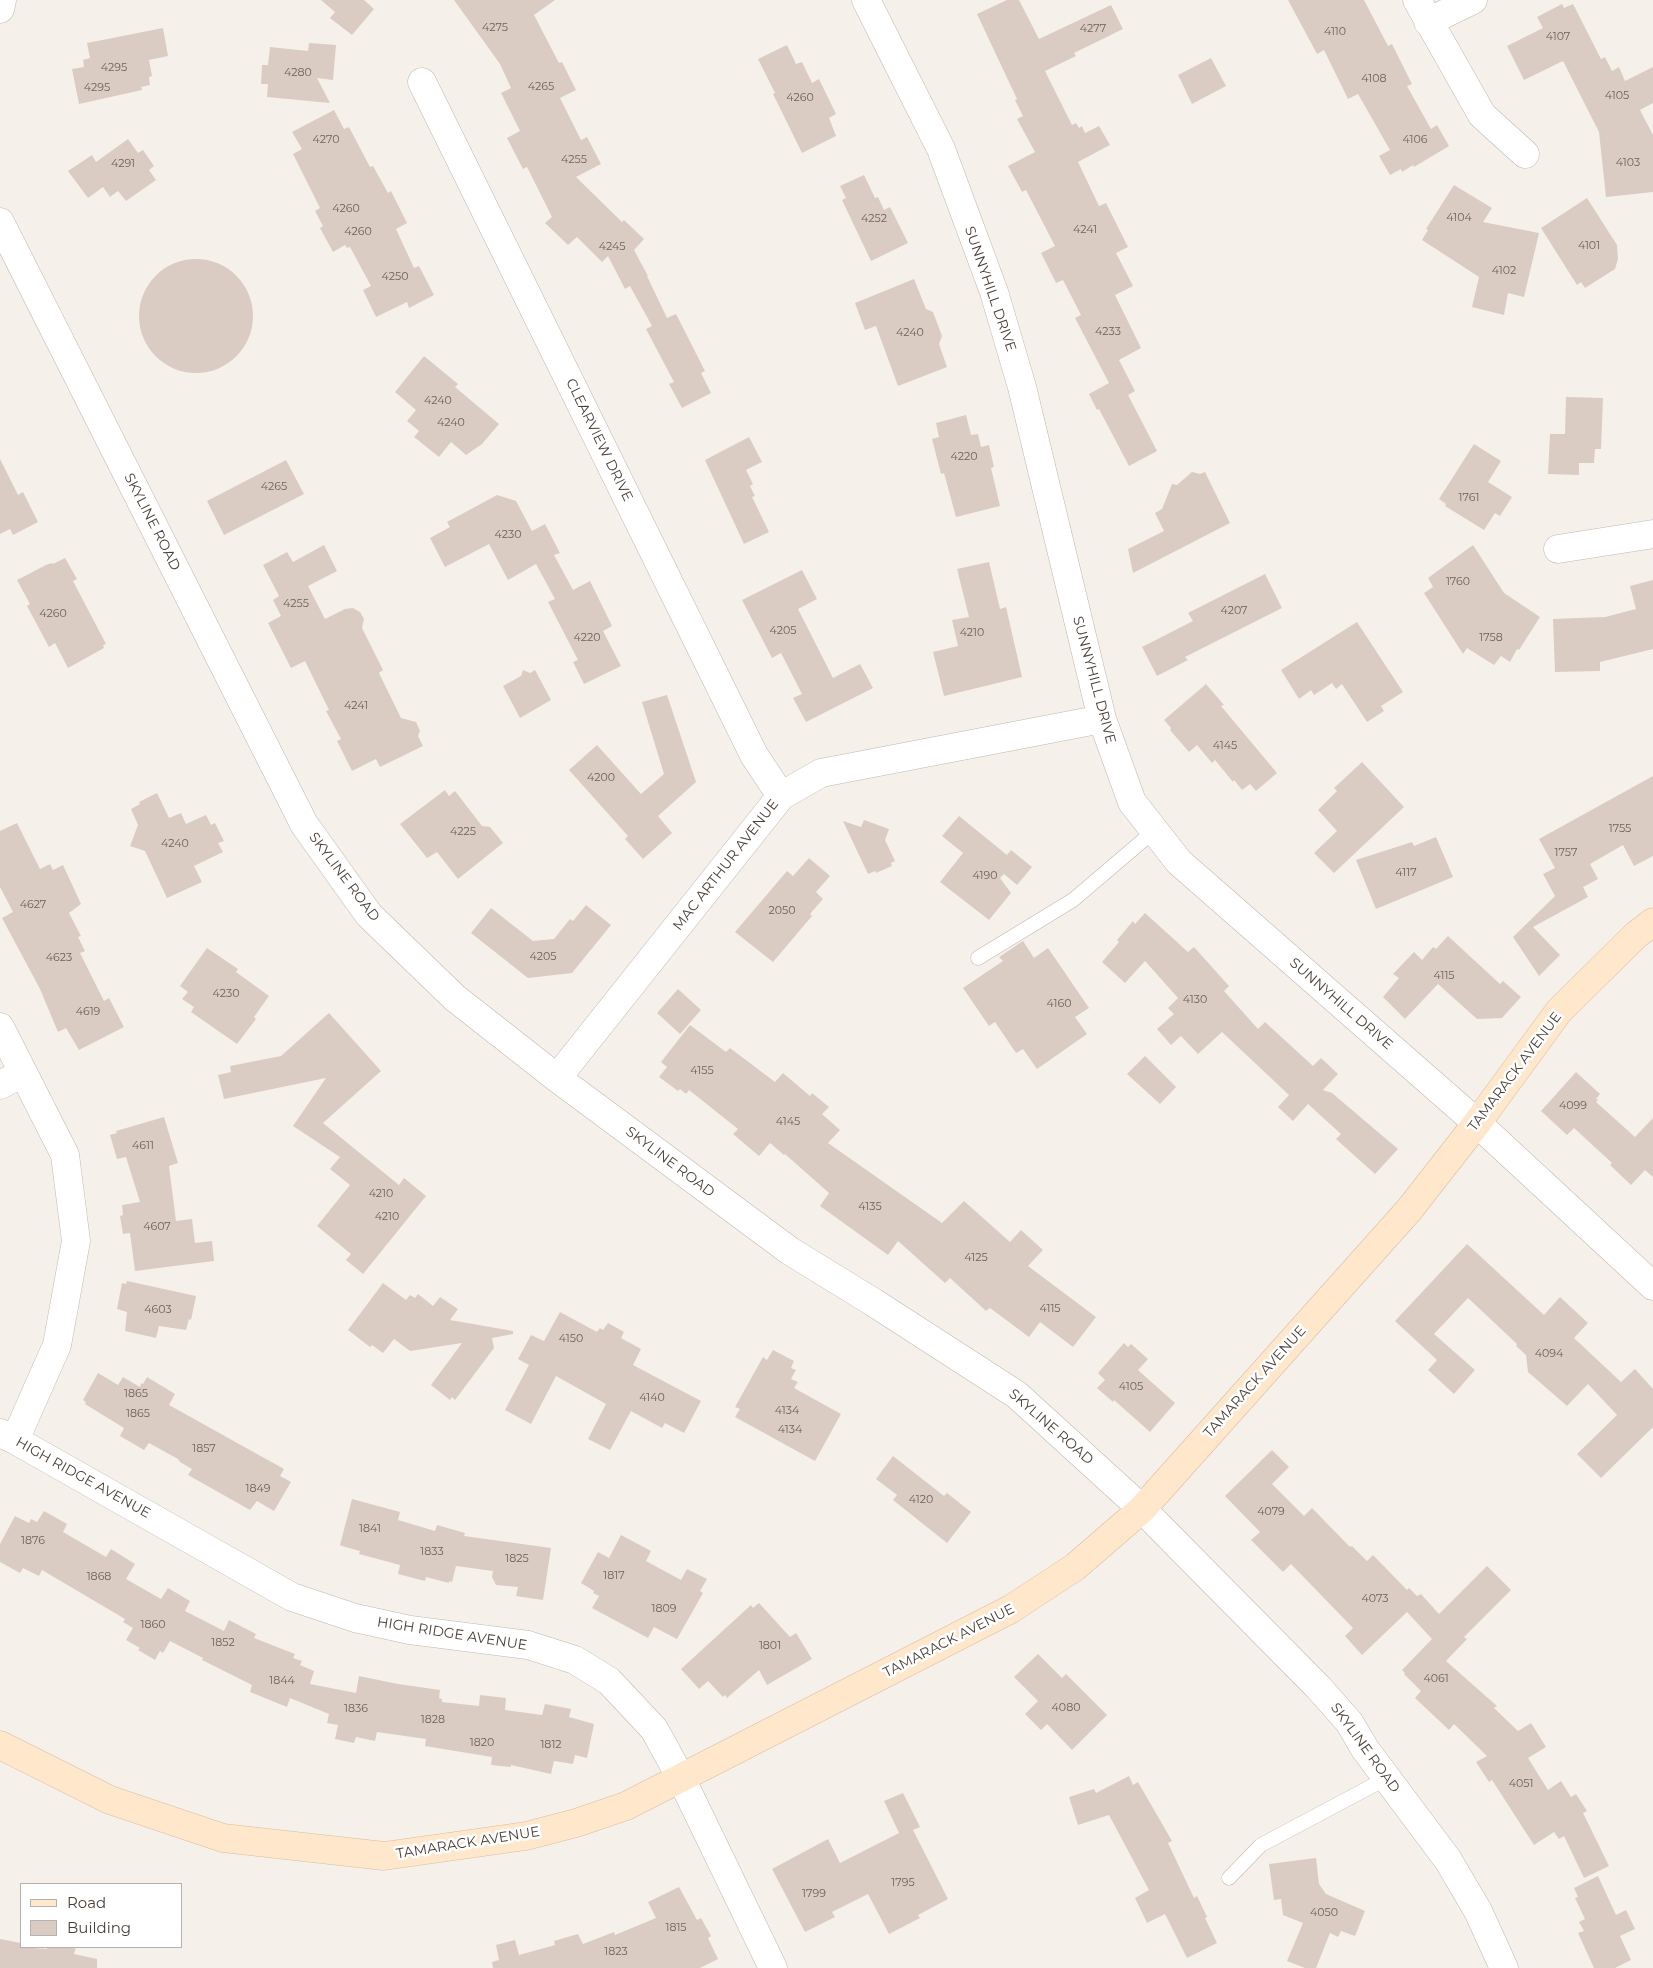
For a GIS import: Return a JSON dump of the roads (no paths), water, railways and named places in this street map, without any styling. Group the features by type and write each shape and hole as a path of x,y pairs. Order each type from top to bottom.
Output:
{"main road":[{"name":"TAMARACK AVENUE","path":"0,1745 110,1800 223,1838 384,1856 526,1836 576,1823 626,1806 1011,1609 1075,1567 1142,1509 1409,1210 1477,1123 1560,1011 1636,934 1653,922"}],"street":[{"path":"0,9 2,0"},
{"name":"SUNNYHILL DRIVE","path":"866,0 941,149 994,292 1022,387 1102,719 1132,802 1179,862 1477,1123 1653,1286"},
{"path":"1472,0 1423,11 1482,116 1525,154"},
{"name":"CLEARVIEW DRIVE","path":"422,82 754,755 780,796"},
{"name":"SKYLINE ROAD","path":"0,222 304,824 369,915 455,998 557,1078 790,1251 1017,1395 1142,1509 1318,1687 1349,1722 1365,1749 1448,1860 1478,1911 1504,1968"},
{"path":"1558,549 1653,534"},
{"name":"MAC ARTHUR AVENUE","path":"557,1078 780,796 820,773 1102,719"},
{"path":"0,1027 12,1079 65,1155 76,1241 57,1345 8,1436"},
{"name":"HIGH RIDGE AVENUE","path":"8,1436 292,1597 355,1618 410,1630 528,1645 575,1660 609,1681 654,1729 681,1778 773,1968"}],"lane":[{"path":"978,958 1073,900 1154,831"},
{"path":"1229,1878 1261,1844 1387,1778"}]}
